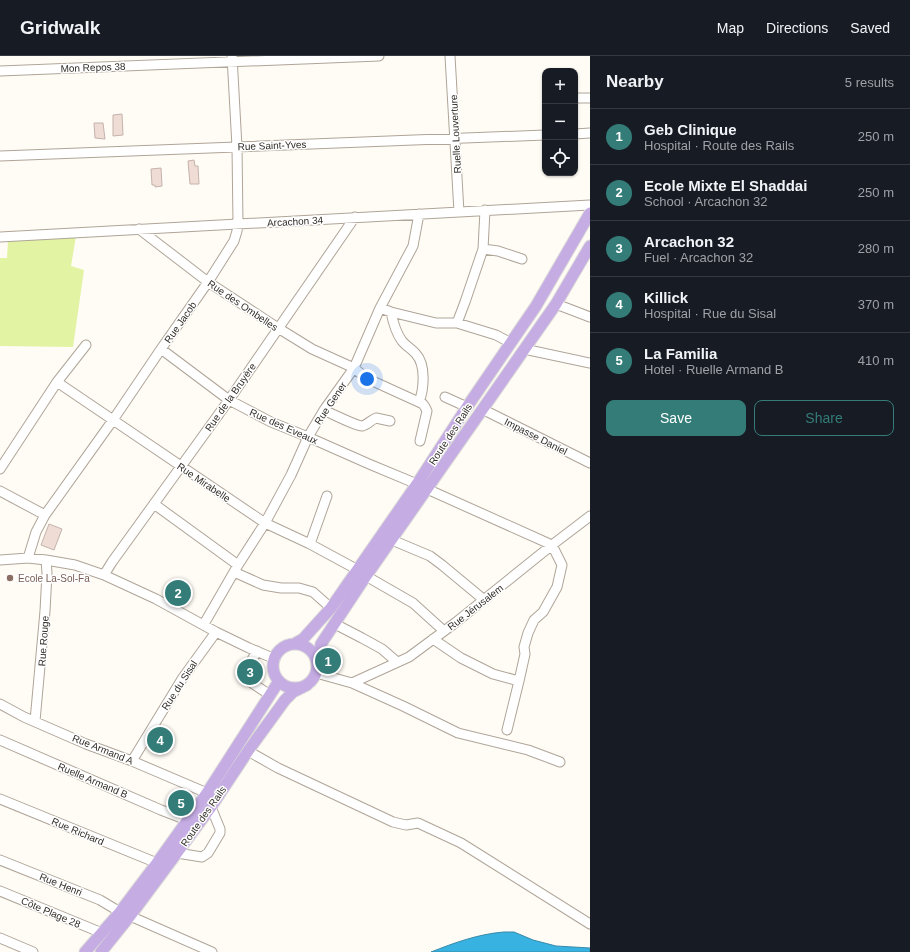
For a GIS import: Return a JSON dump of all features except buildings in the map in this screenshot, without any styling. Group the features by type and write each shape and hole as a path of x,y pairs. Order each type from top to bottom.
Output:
{"main road":[{"name":"Route des Rails","path":"275,658 282,648 303,639 392,540 467,407 536,306 590,212"},
{"name":"Route des Rails","path":"85,952 102,933 125,914 177,853 211,807 248,751 285,700 293,692 313,680 317,668 321,644 334,624 362,573 422,486 482,409 556,304 590,246"},
{"path":"294,644 300,644 312,651 315,656 317,668"},
{"path":"275,658 274,670 279,680 289,687 296,688 307,684"},
{"name":"Route des Rails","path":"101,952 157,863 207,793 279,680"}],"street":[{"name":"Mon Repos 38","path":"0,71 233,59 379,56"},
{"name":"Ruelle Louverture","path":"450,56 459,212"},
{"name":"Rue Jacob","path":"28,558 36,532 44,515 113,420 160,349 208,282 234,241 238,224 237,146 233,59"},
{"path":"578,98 590,98"},
{"path":"578,134 590,133"},
{"name":"Rue Saint-Yves","path":"0,156 542,135"},
{"name":"Arcachon 34","path":"0,237 590,205"},
{"path":"457,323 484,249 485,210"},
{"name":"Rue Gener","path":"204,624 236,568 265,523 291,475 308,437 324,410 354,368 380,308 413,246 419,214"},
{"name":"Rue de la Bruyère","path":"104,575 229,400 355,218"},
{"name":"Rue des Ombelles","path":"140,229 208,282 278,328 312,349 354,368 366,378 419,402"},
{"path":"484,249 498,251 522,259"},
{"path":"556,304 590,317"},
{"path":"380,308 436,323 457,323 496,335 510,343"},
{"path":"391,312 397,332 402,341 416,353 422,366 423,387 419,402 423,404 427,411 420,441"},
{"path":"0,469 57,382 86,345"},
{"name":"Rue des Eveaux","path":"160,349 229,400 271,422 422,486 552,545"},
{"path":"524,349 590,362"},
{"name":"Rue Mirabelle","path":"57,382 265,523 310,544 413,603 444,631"},
{"path":"445,397 467,407"},
{"name":"Impasse Daniel","path":"482,409 590,463"},
{"path":"324,410 360,426 376,418 390,421"},
{"path":"0,491 44,515"},
{"path":"310,544 327,496"},
{"path":"154,504 236,568 245,578 263,585 281,588 299,588 313,592 331,608"},
{"name":"Rue Jérusalem","path":"352,683 409,657 590,516"},
{"path":"392,540 430,556 483,599"},
{"path":"507,730 525,654 524,647 528,633 534,620 543,612 557,587 562,565 552,545"},
{"path":"0,560 28,558 46,560 75,565 104,575 156,599 204,624 216,632 257,652 275,658"},
{"name":"Rue Rouge","path":"35,721 45,603 47,573 46,560"},
{"path":"334,624 382,649 398,662"},
{"name":"Rue du Sisal","path":"132,760 182,679 216,632"},
{"path":"433,639 461,658 493,674 518,681"},
{"path":"257,652 245,672 245,676 246,679 270,695"},
{"path":"317,668 458,732 528,750 560,762"},
{"name":"Rue Armand A","path":"0,704 24,717 86,744 132,760 207,793"},
{"name":"Ruelle Armand B","path":"0,740 187,820"},
{"path":"248,751 278,768 393,822 406,826 418,823 461,843 590,924"},
{"name":"Rue Richard","path":"0,798 157,863"},
{"path":"177,853 202,857 208,853 220,833 220,829 211,807"},
{"name":"Rue Henri","path":"0,860 100,900 125,914 212,952"},
{"name":"Côte Plage 28","path":"0,890 102,933"},
{"path":"0,938 33,952"}],"green space":[{"path":"76,236 71,266 84,270 73,347 0,346 0,258 7,258 8,241"}],"water":[{"path":"504,932 514,932 533,940 556,946 590,948 590,952 431,952 457,942"}],"place":[{"name":"Ecole La-Sol-Fa","path":"10,578"},
{"name":"Ecole Mixte El Shaddai","path":"178,593"},
{"name":"Geb Clinique","path":"328,661"},
{"name":"Arcachon 32","path":"250,672"},
{"name":"Killick","path":"160,740"},
{"name":"La Familia","path":"181,803"}]}
